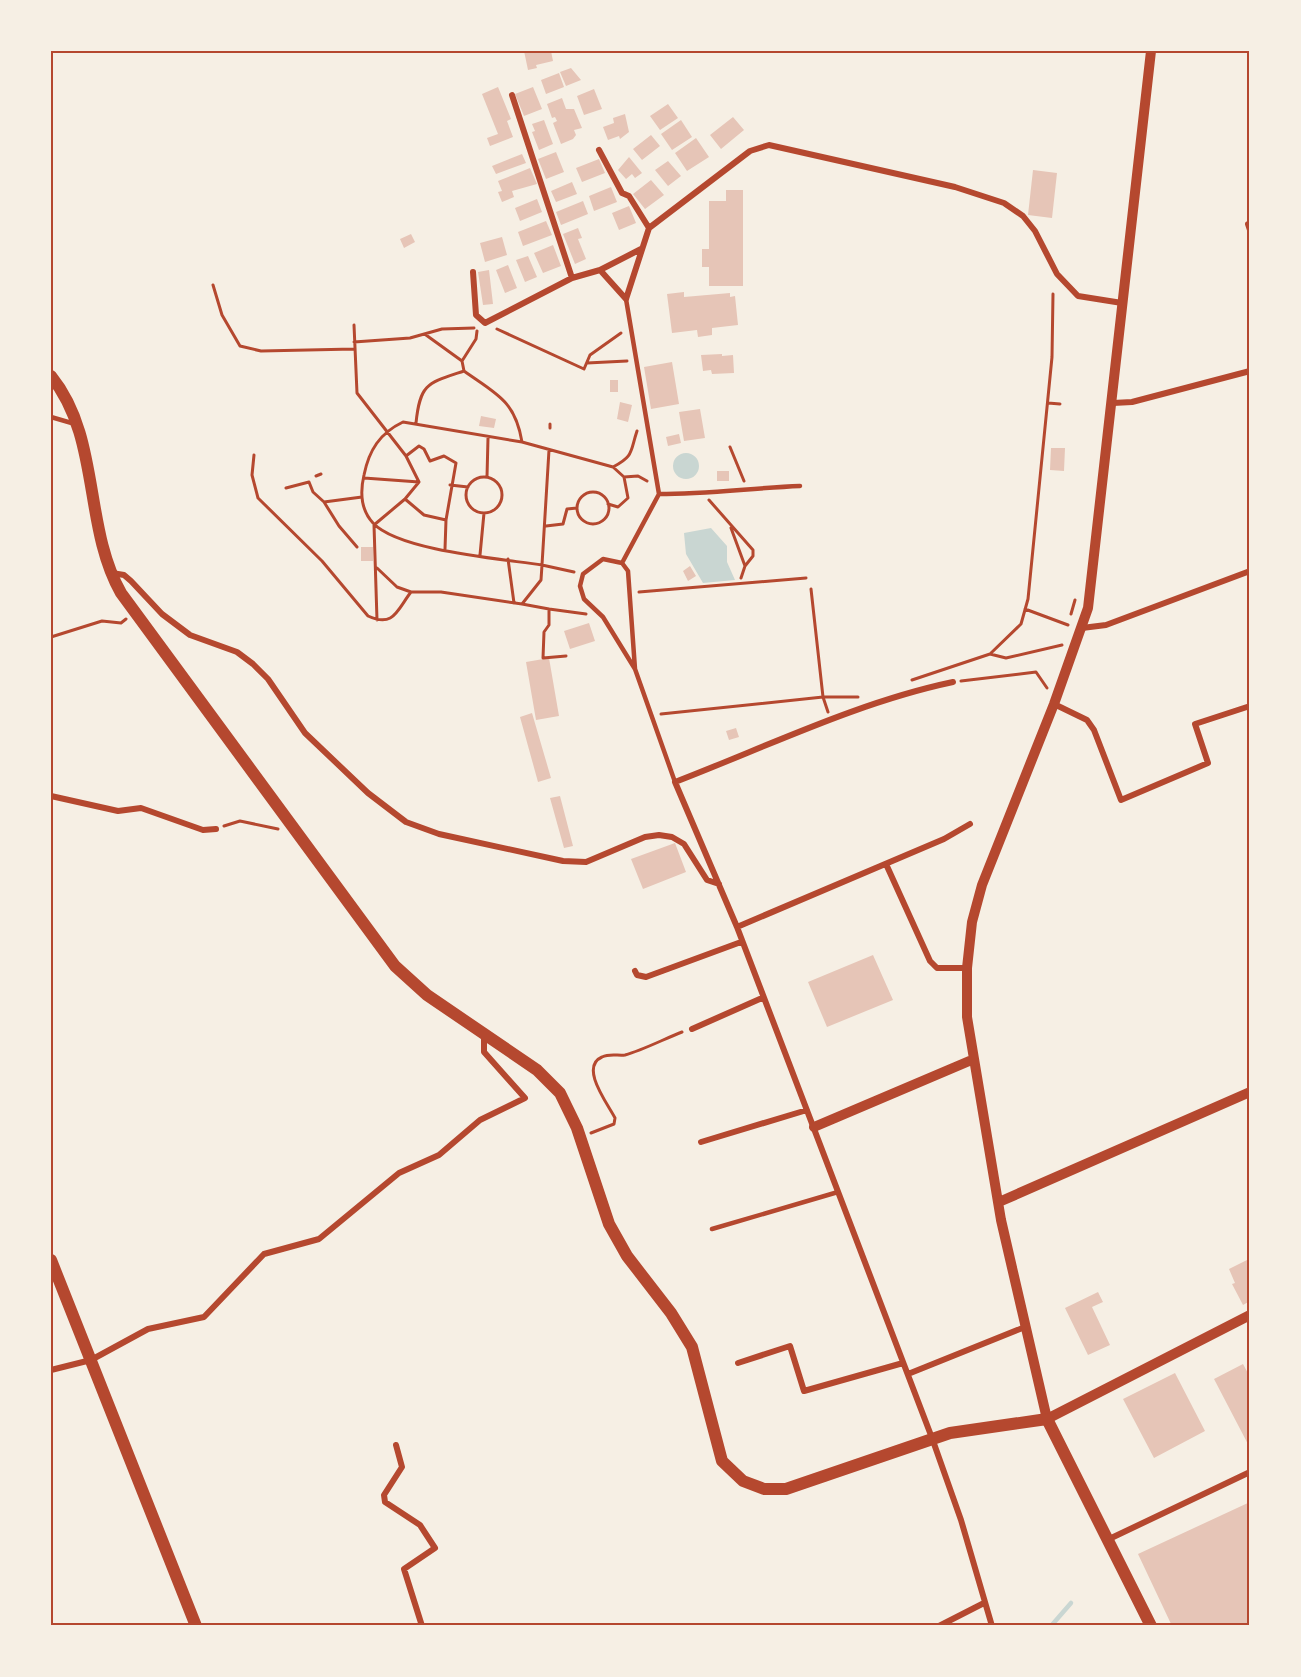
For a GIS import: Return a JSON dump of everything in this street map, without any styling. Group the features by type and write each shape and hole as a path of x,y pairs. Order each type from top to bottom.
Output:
{"main road":[{"path":"51,376 78,424 102,550 110,572 134,612 395,966 415,986 537,1070 564,1102 577,1128 601,1205 619,1243 671,1313 692,1347 722,1461 734,1474 753,1486 786,1488 932,1438 999,1424 1047,1419 1151,1626"},
{"path":"51,1260 196,1626"}],"street":[{"path":"1151,51 1113,403 1088,608 1054,704 982,885 972,922 967,968 967,1017 999,1202 1047,1419 1250,1315"},
{"path":"512,95 572,278"},
{"path":"626,299 649,228 750,151 759,147 779,146 956,187 1004,203 1023,216 1035,231 1057,274 1078,296 1122,303"},
{"path":"599,150 622,193 629,196 649,228"},
{"path":"472,272 476,315 485,323 572,278 600,270 641,249"},
{"path":"600,270 626,299"},
{"path":"1113,403 1131,402 1250,371"},
{"path":"1082,628 1106,625 1250,571"},
{"path":"110,572 124,575 162,614 190,635 237,652 253,664 268,679 305,734 387,809 406,822 439,834 563,861 586,862 645,837 659,835 672,837 684,843 707,880 720,884"},
{"path":"953,682 911,693 831,721 675,782 737,927 762,998 814,1126 908,1374 962,1520 984,1604 993,1626"},
{"path":"1054,704 1087,720 1094,730 1121,800 1208,763 1195,724 1250,706"},
{"path":"51,796 118,811 141,808 204,830 216,829"},
{"path":"737,927 886,864 970,825"},
{"path":"886,864 930,961 937,968 967,968"},
{"path":"635,970 637,975 646,977 741,942"},
{"path":"692,1029 762,998"},
{"path":"51,1370 91,1360 148,1329 204,1317 264,1254 319,1239 399,1173 439,1155 480,1120 525,1098 484,1052 484,1035"},
{"path":"814,1126 974,1059"},
{"path":"999,1202 1250,1092"},
{"path":"701,1143 807,1110"},
{"path":"908,1374 1025,1327"},
{"path":"738,1363 790,1346 804,1391 903,1363"},
{"path":"396,1444 402,1467 384,1495 385,1502 420,1524 435,1548 404,1569 422,1626"},
{"path":"1107,1540 1250,1472"},
{"path":"939,1626 984,1604"}],"lane":[{"path":"622,563 659,494 626,299"},
{"path":"51,417 78,424"},
{"path":"659,494 704,494 801,486"},
{"path":"634,669 628,571 622,563 603,560 592,565 583,574 580,586 584,599 598,613 634,669 675,782"},
{"path":"712,1229 838,1192"}],"path":[{"path":"213,285 222,315 240,346 261,351 354,349"},
{"path":"902,683 990,654 1021,624 1025,609 1048,403 1052,357 1053,294"},
{"path":"485,323 584,369 590,355 630,327"},
{"path":"354,325 357,393 406,456 419,482"},
{"path":"354,342 426,335 442,329 477,328 476,339 462,361"},
{"path":"426,335 462,361 464,371 497,394 514,412 522,442"},
{"path":"587,363 635,361"},
{"path":"416,423 418,401 424,387 430,382 464,371"},
{"path":"1048,403 1060,404"},
{"path":"613,467 627,460 632,453 636,434 645,417"},
{"path":"583,574 412,543 374,525 365,512 362,498 363,478 374,445 387,429 403,422 522,442 613,467 624,477 628,498 618,507 608,504 600,494 594,492 582,496 578,507 584,523 598,524 608,515 608,504"},
{"path":"487,477 488,438"},
{"path":"406,456 419,446 424,449 430,461 444,456 452,459 456,467 450,485 445,549"},
{"path":"730,447 743,475 744,489"},
{"path":"522,604 541,579 549,450"},
{"path":"254,455 252,475 258,498 322,561 368,616 377,620 386,620 394,616 411,592"},
{"path":"316,476 321,474"},
{"path":"487,477 497,483 502,497 495,510 484,513 468,505 466,498 468,487 477,479 487,477"},
{"path":"624,477 642,477 659,494"},
{"path":"363,478 419,482"},
{"path":"286,488 309,482 313,492 324,502 357,547"},
{"path":"374,525 405,498 419,482"},
{"path":"450,485 468,487"},
{"path":"704,494 753,550 753,556 745,566 741,578"},
{"path":"324,502 362,498"},
{"path":"405,498 424,516 446,520"},
{"path":"546,525 563,524 567,509 578,507"},
{"path":"480,555 484,513"},
{"path":"374,525 377,620"},
{"path":"731,526 745,566"},
{"path":"508,560 514,603"},
{"path":"377,568 397,587 411,592 441,592 549,609 598,613"},
{"path":"639,592 806,578"},
{"path":"811,589 823,697 831,721"},
{"path":"1060,654 1076,594"},
{"path":"549,609 549,625 544,632 543,658 566,656"},
{"path":"1025,609 1068,625"},
{"path":"51,637 102,621 121,623 134,612"},
{"path":"990,654 1006,658 1062,645"},
{"path":"953,682 1036,672 1049,690 1052,681"},
{"path":"650,715 823,697 857,698 868,694"},
{"path":"216,829 240,821 267,828 295,830"},
{"path":"584,1136 614,1125 615,1118 594,1077 593,1067 596,1061 608,1056 626,1055 692,1029"}],"shaded area":[{"path":"686,453 695,457 699,466 695,475 686,479 677,475 673,466 677,457"},
{"path":"711,528 727,546 727,562 735,580 703,583 686,554 684,533"}],"building":[{"path":"524,51 551,51 553,61 536,65 537,68 528,70"},
{"path":"571,68 581,80 566,86 560,72"},
{"path":"559,73 564,87 546,94 541,80"},
{"path":"498,87 511,119 507,121 513,137 490,146 487,138 498,134 482,94"},
{"path":"533,87 542,109 524,116 515,94"},
{"path":"594,89 602,109 584,115 577,96"},
{"path":"562,98 566,109 574,109 582,128 574,130 576,135 573,139 561,144 553,123 557,121 555,117 552,118 547,104"},
{"path":"668,104 678,118 660,130 650,116"},
{"path":"625,114 629,132 620,139 619,136 608,140 603,127 614,123 613,118"},
{"path":"733,117 744,130 721,149 710,135"},
{"path":"544,120 553,144 539,150 532,132 535,131 532,124"},
{"path":"681,120 692,137 672,150 661,134"},
{"path":"651,135 660,146 642,160 633,149"},
{"path":"696,138 709,157 687,171 675,153"},
{"path":"556,152 564,172 546,179 538,159"},
{"path":"522,154 526,163 496,174 492,166"},
{"path":"629,157 642,173 635,178 632,174 626,179 618,170"},
{"path":"599,159 605,173 582,182 576,168"},
{"path":"668,161 681,176 668,186 655,170"},
{"path":"530,168 537,184 512,191 514,197 502,202 498,192 502,191 498,181"},
{"path":"1033,170 1057,173 1052,218 1028,215"},
{"path":"651,180 664,195 645,209 633,194"},
{"path":"572,182 577,194 556,202 551,191"},
{"path":"611,187 617,202 594,211 589,196"},
{"path":"726,190 743,190 743,286 709,286 709,267 702,267 702,249 709,249 709,201 726,201"},
{"path":"537,199 542,212 520,221 515,208"},
{"path":"583,201 588,214 561,225 556,212"},
{"path":"629,206 636,223 619,230 612,213"},
{"path":"546,221 552,235 523,246 518,232"},
{"path":"578,228 582,238 578,239 586,259 575,264 563,234"},
{"path":"411,234 415,242 404,248 400,239"},
{"path":"502,237 507,255 485,262 480,243"},
{"path":"553,245 561,266 543,273 534,253"},
{"path":"528,256 537,277 525,282 516,260"},
{"path":"508,265 517,288 505,293 496,270"},
{"path":"489,270 493,304 483,305 478,272"},
{"path":"684,292 684,297 730,293 730,297 735,296 738,325 712,328 712,335 698,337 697,330 672,333 667,294"},
{"path":"722,354 722,356 733,355 734,373 712,374 711,370 703,371 701,355"},
{"path":"672,362 679,404 651,409 644,367"},
{"path":"610,380 618,380 618,392 610,392"},
{"path":"620,402 632,405 628,422 617,419"},
{"path":"700,409 705,438 684,441 679,412"},
{"path":"481,416 496,419 494,428 479,426"},
{"path":"679,434 681,443 668,446 666,437"},
{"path":"1051,448 1065,448 1064,471 1050,470"},
{"path":"717,471 729,471 729,481 717,481"},
{"path":"361,547 373,547 373,561 361,561"},
{"path":"690,566 696,576 688,581 683,571"},
{"path":"589,623 595,641 570,649 564,631"},
{"path":"549,658 559,716 536,720 526,662"},
{"path":"532,713 551,778 538,782 520,717"},
{"path":"736,728 739,737 729,740 726,731"},
{"path":"560,796 573,846 564,848 550,798"},
{"path":"675,843 686,872 643,889 631,859"},
{"path":"873,955 893,1000 827,1027 808,982"},
{"path":"1247,1260 1250,1265 1250,1301 1243,1305 1232,1284 1235,1283 1229,1269"},
{"path":"1098,1292 1103,1302 1092,1307 1110,1345 1088,1355 1065,1308"},
{"path":"1243,1364 1250,1377 1250,1448 1214,1379"},
{"path":"1175,1373 1205,1431 1154,1458 1123,1399"},
{"path":"1250,1502 1250,1626 1172,1626 1138,1554"}],"waterway":[{"path":"1051,1626 1071,1603"}]}
